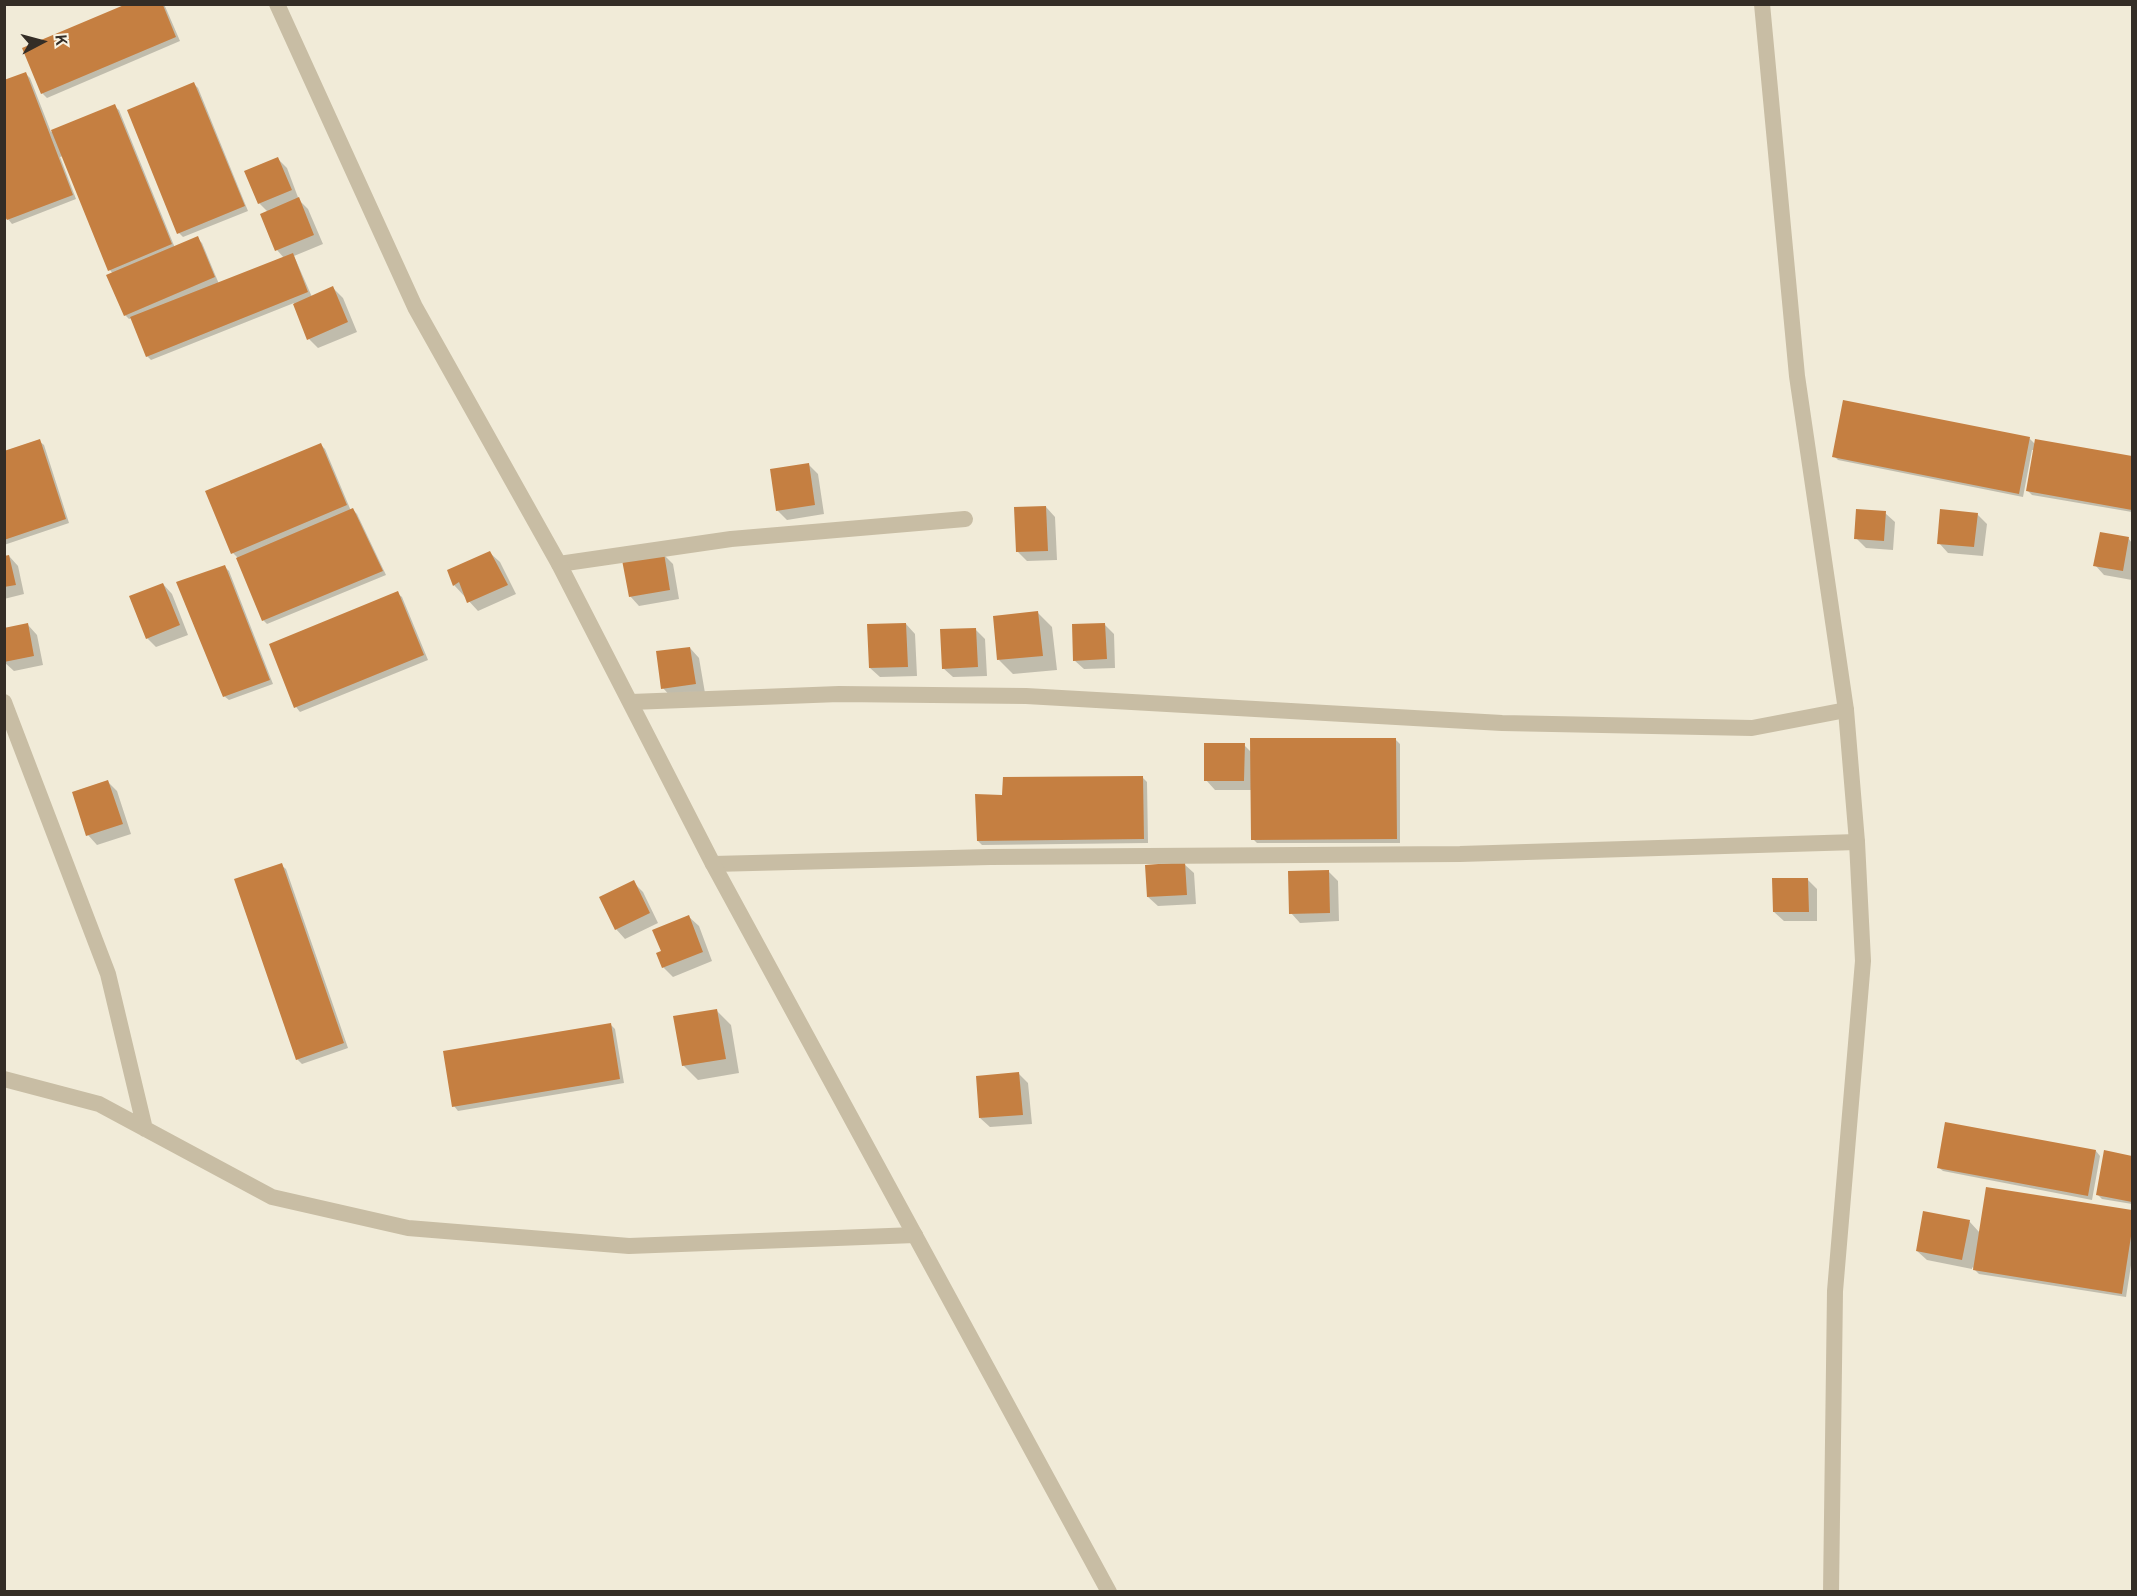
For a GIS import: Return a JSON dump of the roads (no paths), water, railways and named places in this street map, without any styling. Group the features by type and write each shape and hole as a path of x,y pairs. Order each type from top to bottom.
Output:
{"street":[{"path":"277,4 416,307 559,564 713,864 1109,1592"},
{"path":"1762,4 1797,376 1846,710 1857,842 1863,961 1835,1291 1831,1592"},
{"path":"559,564 731,540 965,519"},
{"path":"631,702 839,694 1026,696 1502,723 1752,728 1846,710"},
{"path":"4,702 108,974 145,1129"},
{"path":"713,864 990,857 1460,854 1857,842"},
{"path":"4,1079 99,1104 272,1197 408,1228 629,1246 915,1235"}]}
